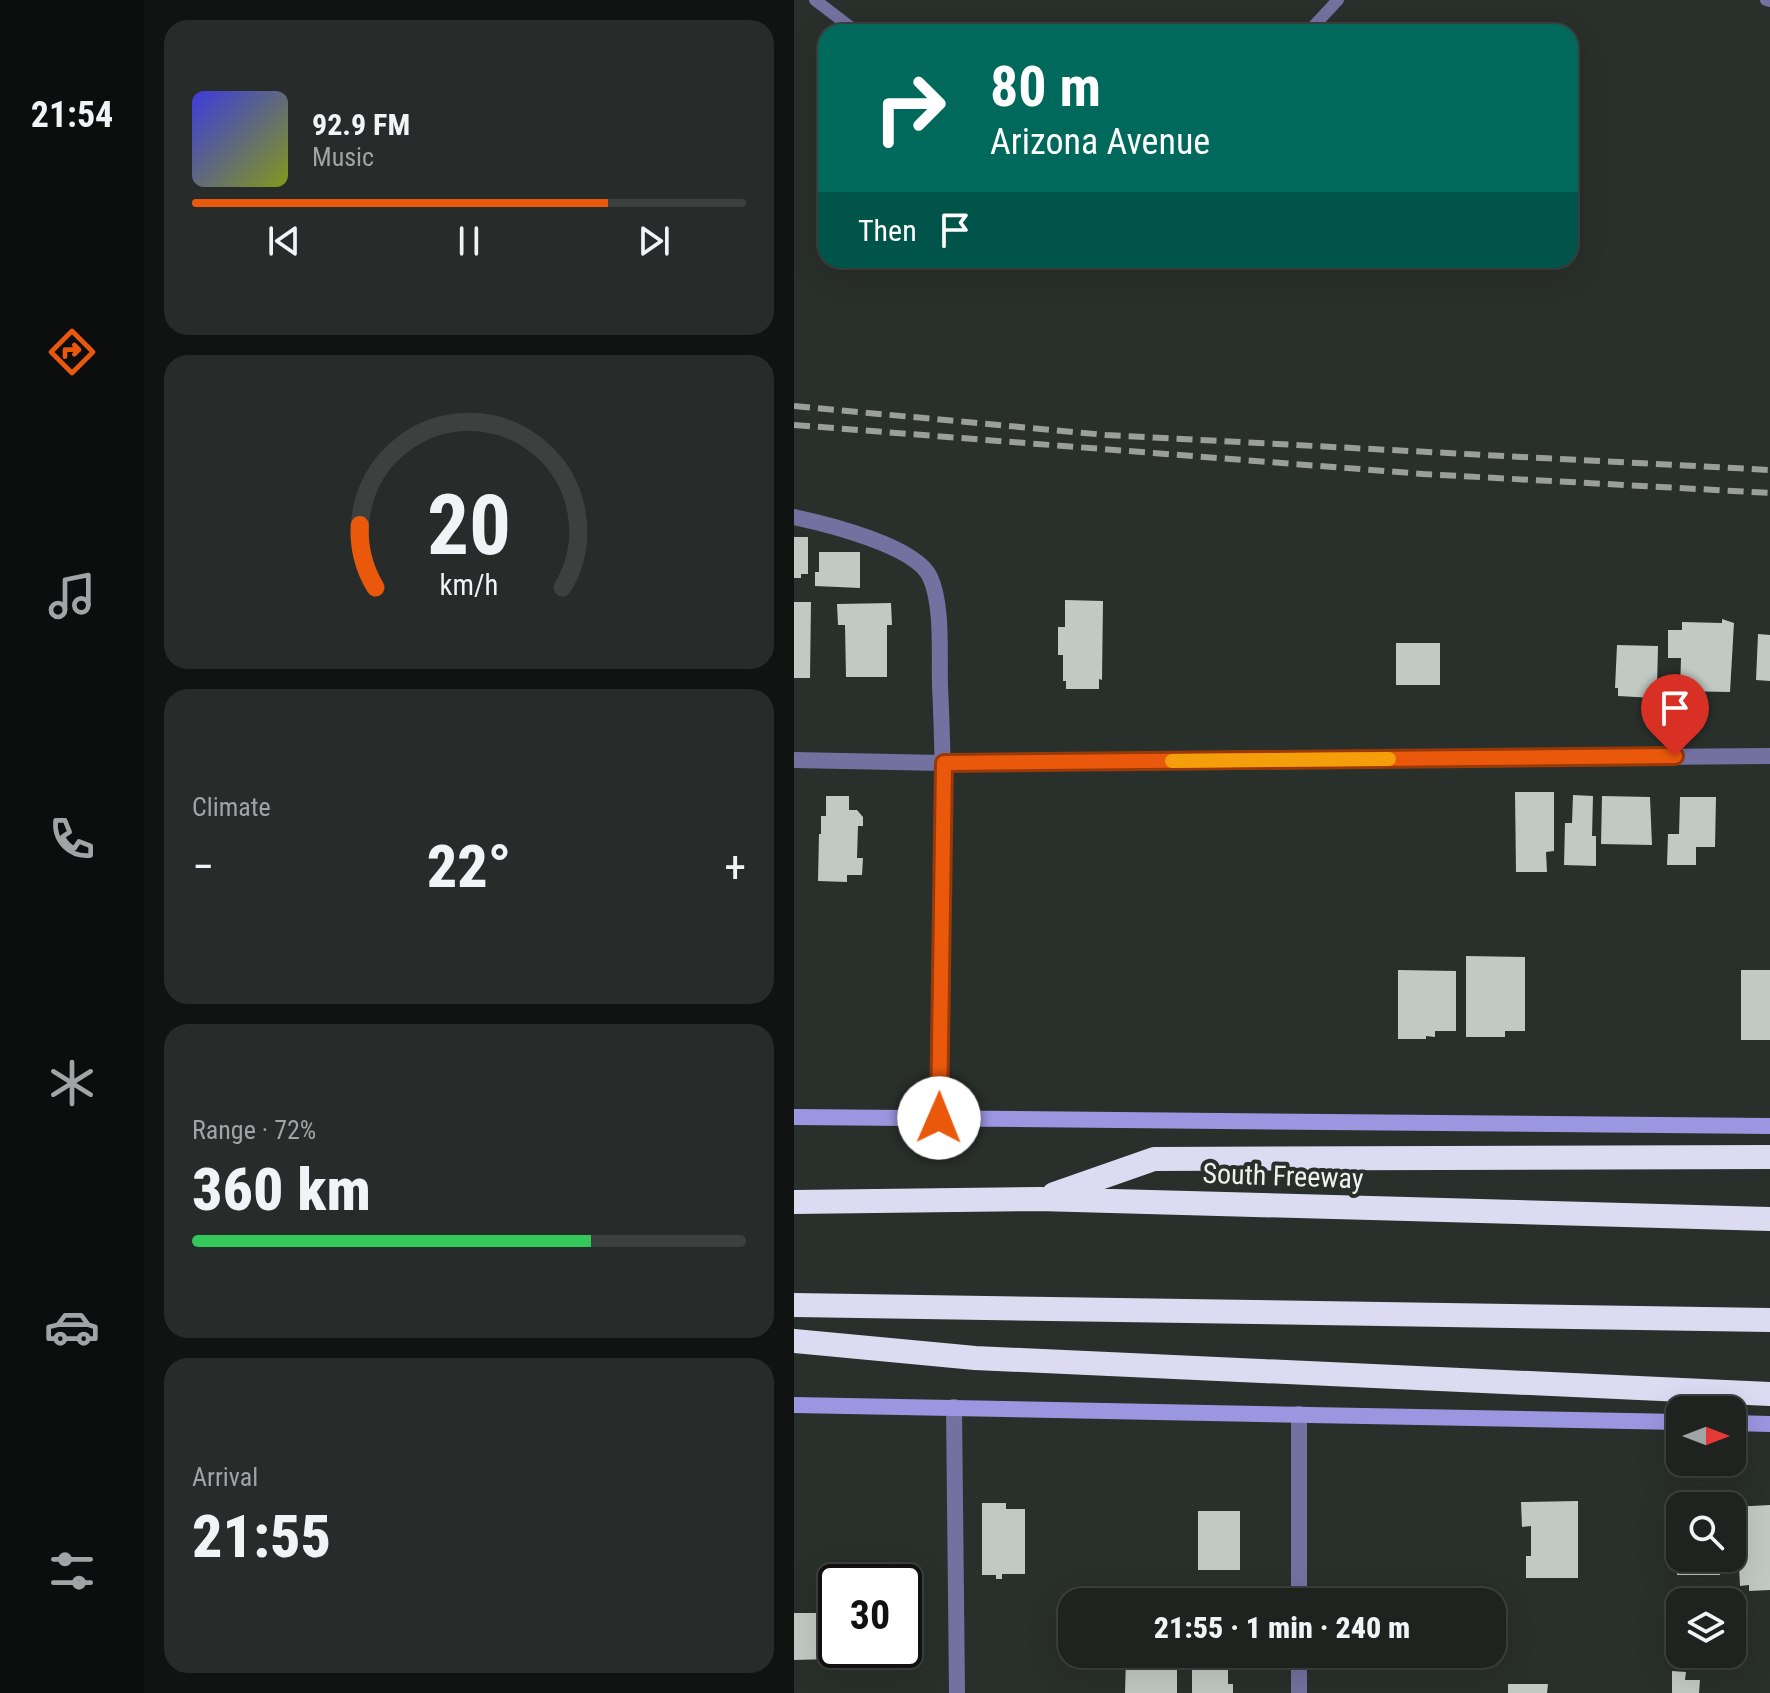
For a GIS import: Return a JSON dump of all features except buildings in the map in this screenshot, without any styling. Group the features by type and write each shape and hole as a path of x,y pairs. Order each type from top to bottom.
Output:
{"highway":[{"path":"1039,1199 1154,1159 1770,1157"},
{"name":"South Freeway","path":"794,1202 1039,1199 1770,1219"},
{"path":"794,1305 1770,1320"},
{"path":"794,1341 975,1358 1770,1394"}],"main road":[{"name":"South Freeway","path":"794,1117 1770,1126"},
{"path":"794,1405 1666,1422"},
{"path":"1746,1423 1770,1424"}],"street":[{"path":"794,517 893,547 916,559 930,577 937,609 944,763 939,1118"},
{"path":"794,760 944,763 1770,756"},
{"path":"954,1407 957,1693"},
{"path":"1299,1414 1299,1588"},
{"path":"1299,1668 1299,1693"}],"lane":[{"path":"815,0 846,24"},
{"path":"1316,24 1338,0"}],"railway":[{"path":"794,406 1106,435 1770,470"},
{"path":"794,425 1423,474 1770,493"}],"slow traffic":[{"path":"1172,761 1389,759"}],"route":[{"path":"939,1118 944,763 1675,756"}]}
